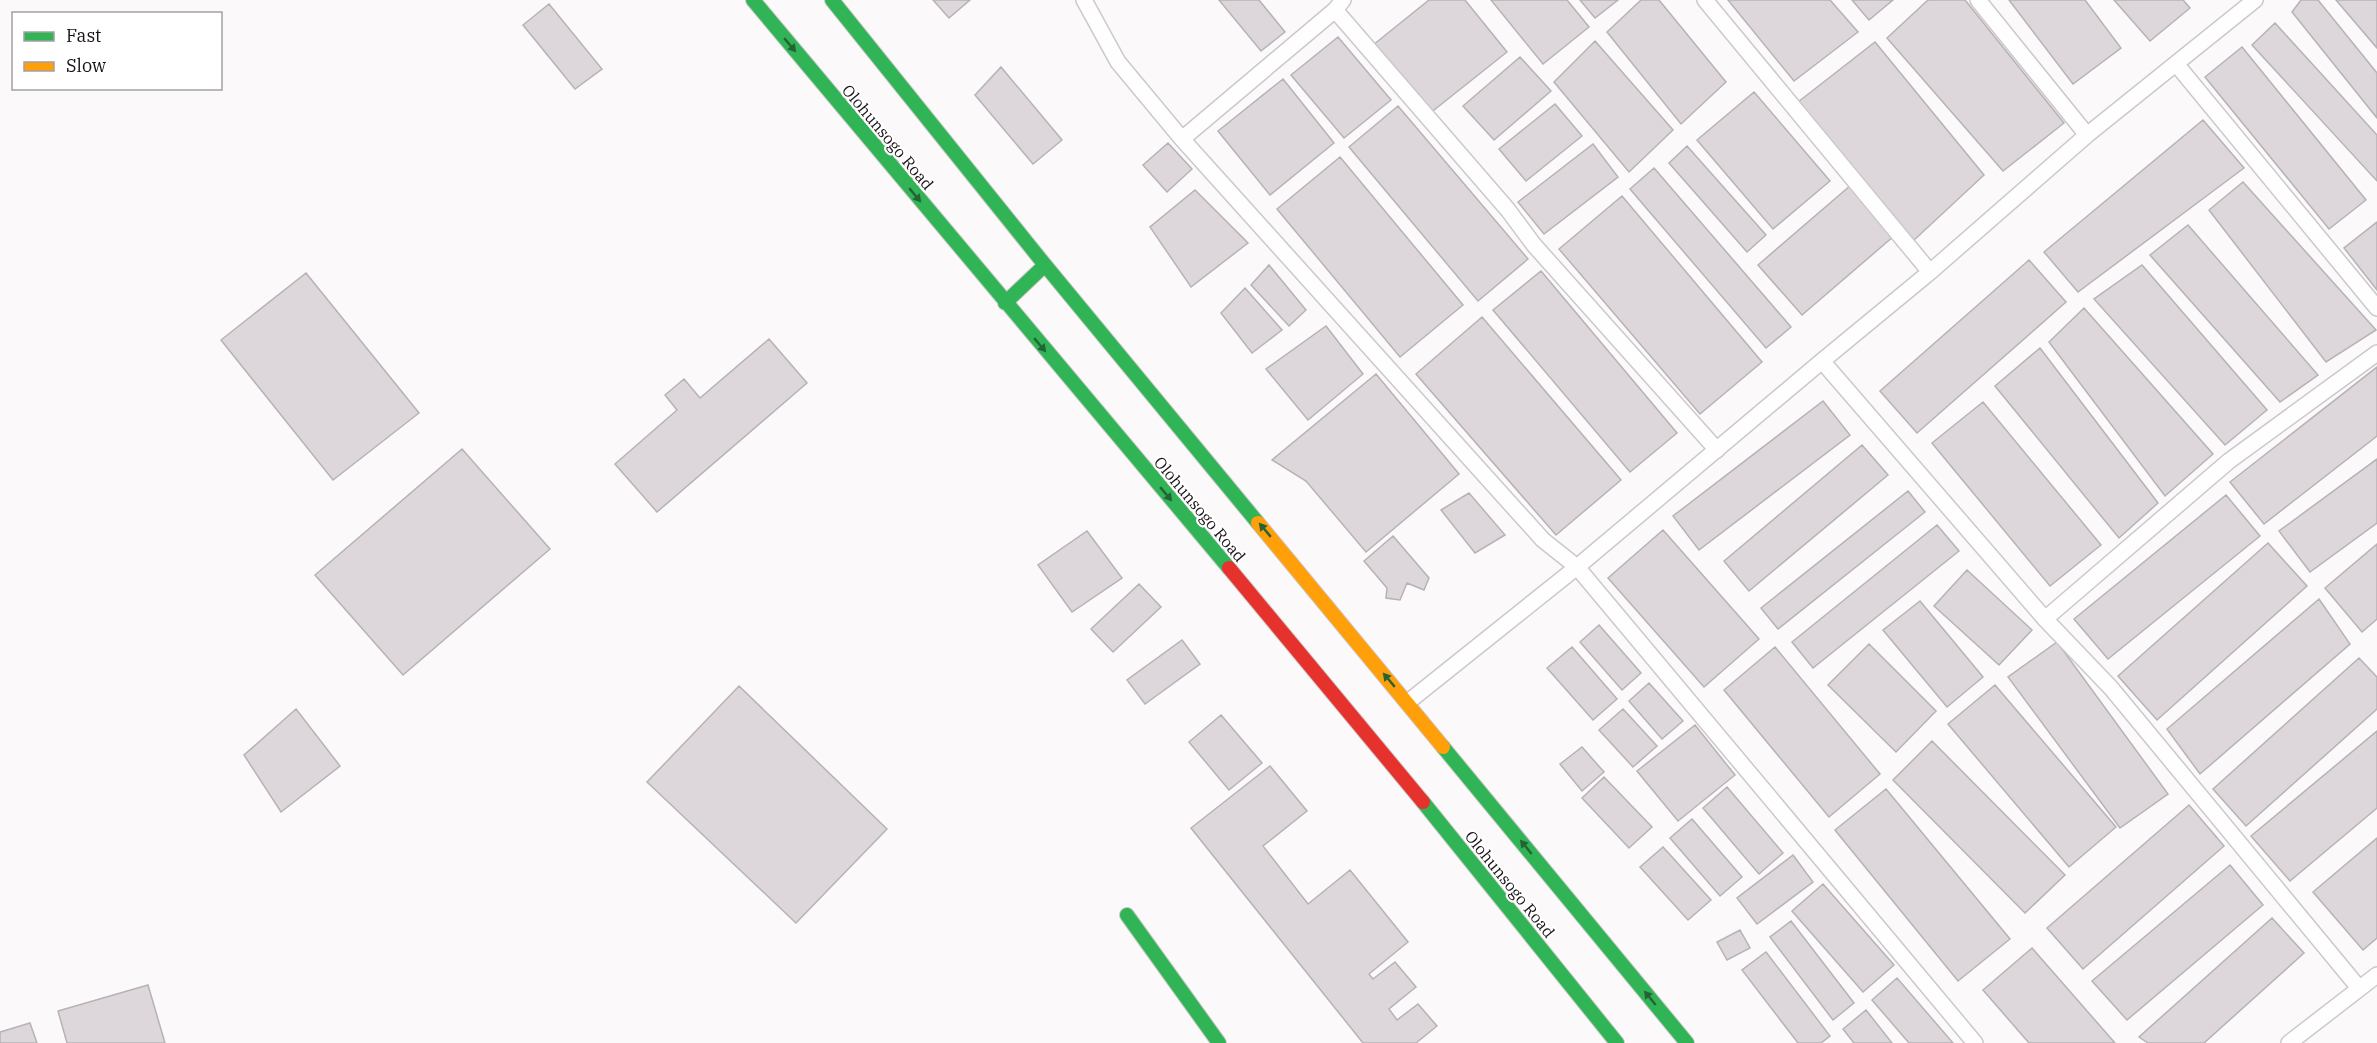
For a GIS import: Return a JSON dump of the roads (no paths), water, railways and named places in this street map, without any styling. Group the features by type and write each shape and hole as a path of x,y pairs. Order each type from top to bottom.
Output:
{"main road":[{"name":"Olohunsogo Road","path":"753,0 1005,303 1370,735 1617,1043"},
{"path":"832,0 1045,265 1408,702 1687,1043"},
{"path":"1005,303 1045,265"},
{"path":"1127,915 1220,1043"}],"lane":[{"path":"1084,0 1118,62 1182,139 1543,540 1576,567 1975,1043"},
{"path":"1705,0 1930,272"},
{"path":"1978,0 2087,135"},
{"path":"1408,702 1717,450 1930,272 2087,135 2255,0"},
{"path":"1182,139 1339,5 1508,210 1534,245 1717,450"},
{"path":"2176,64 2377,308"},
{"path":"2045,619 2229,462 2377,353"},
{"path":"1822,361 2045,619 2111,688 2359,988"},
{"path":"2289,1043 2377,975"}]}
